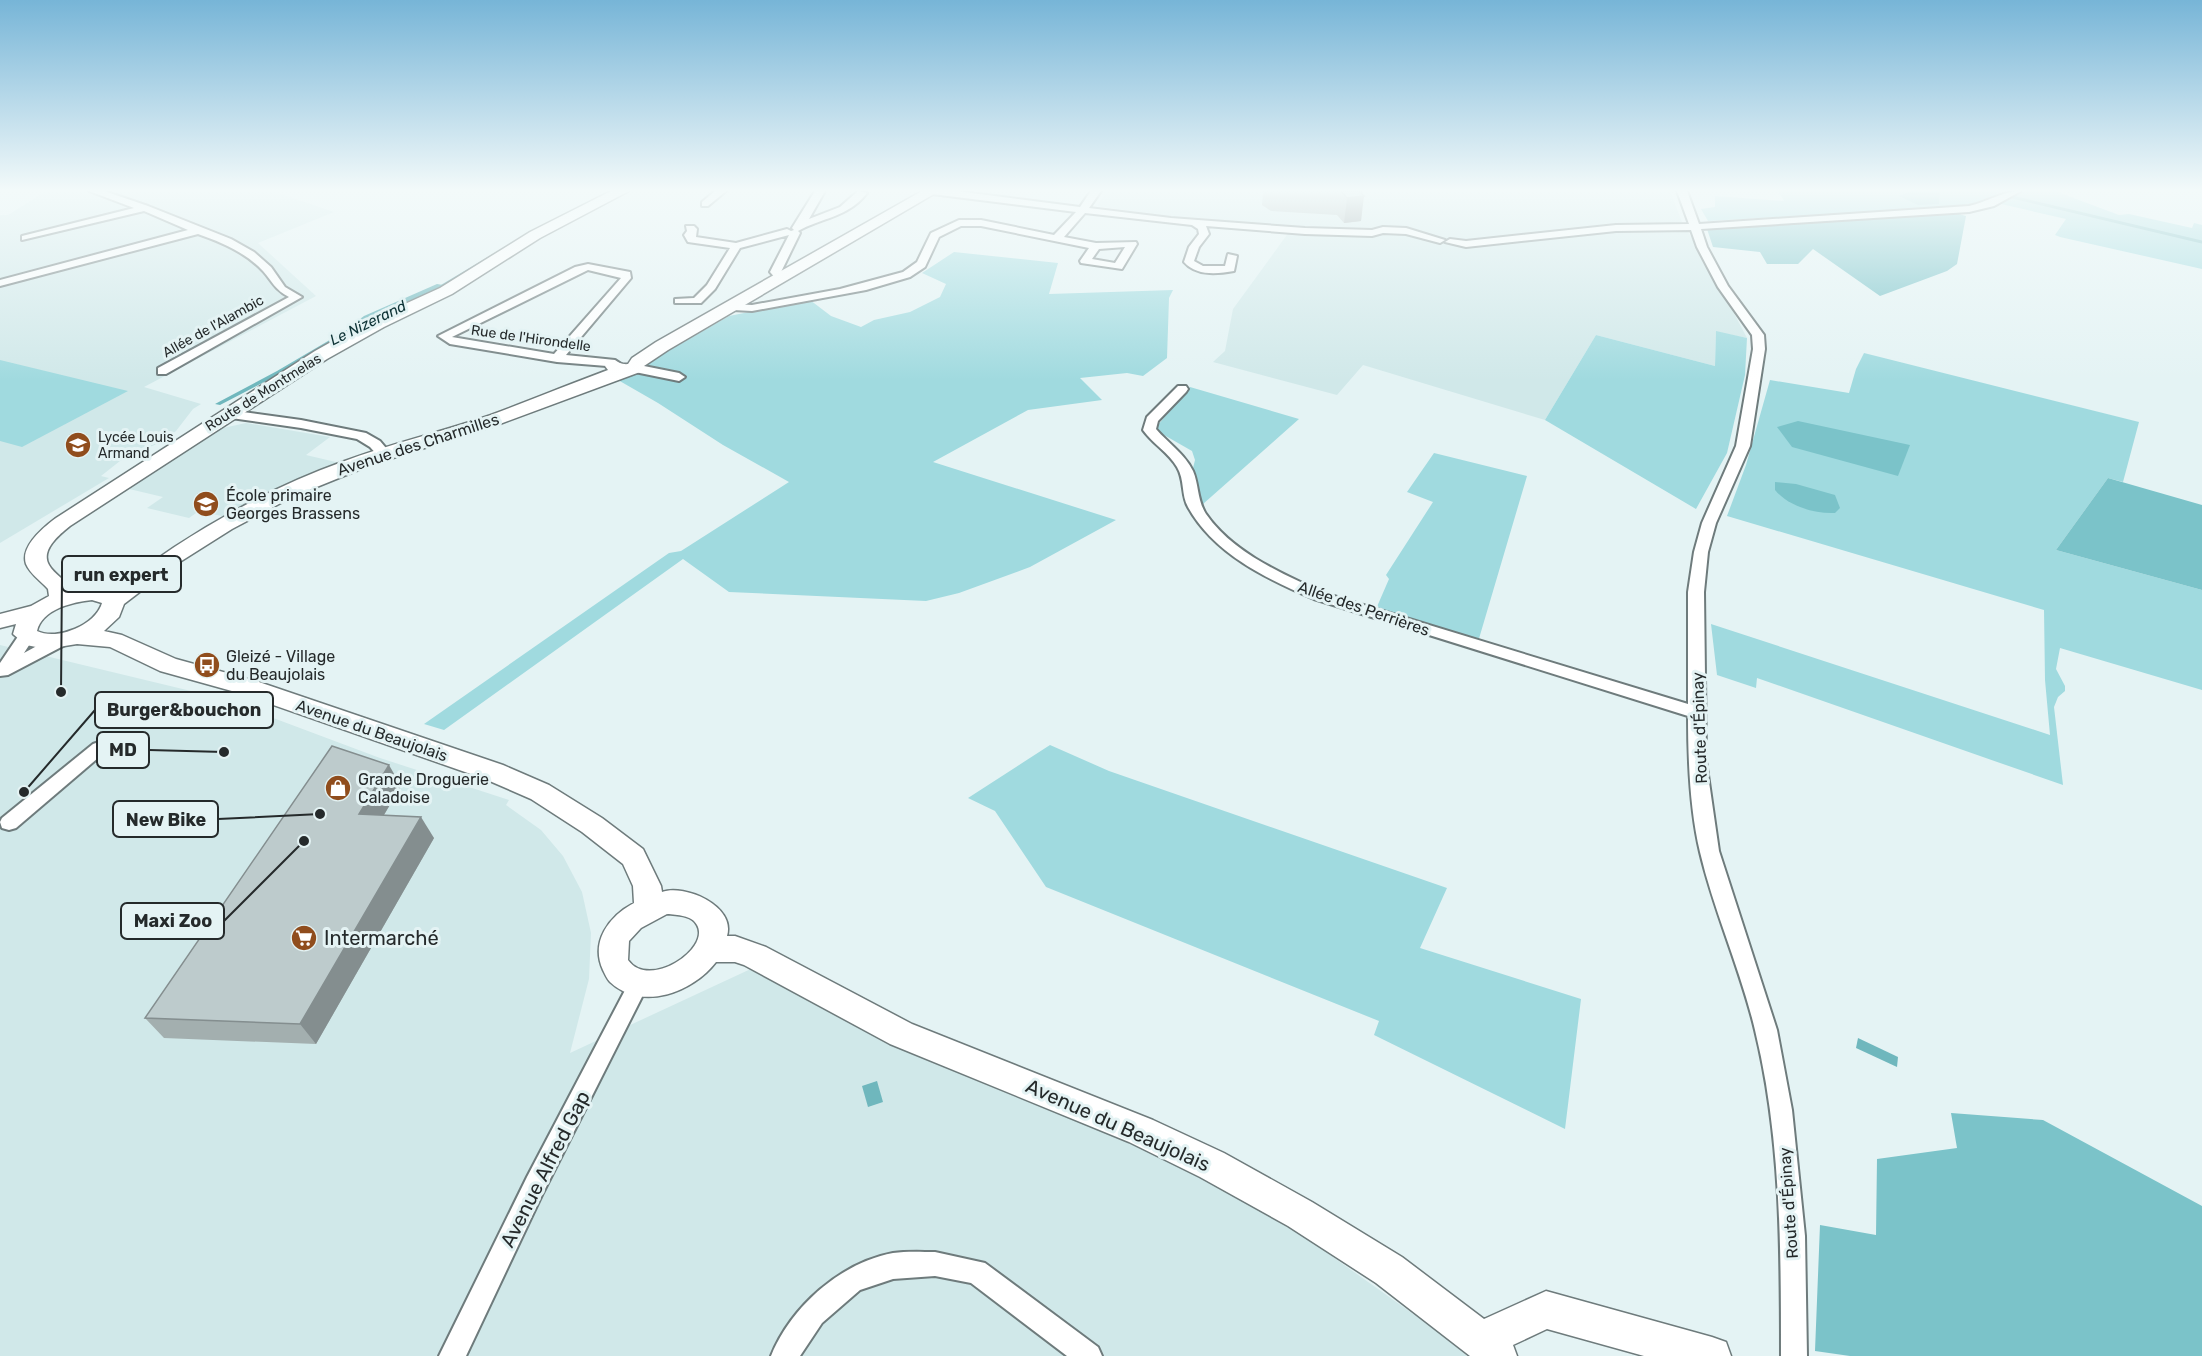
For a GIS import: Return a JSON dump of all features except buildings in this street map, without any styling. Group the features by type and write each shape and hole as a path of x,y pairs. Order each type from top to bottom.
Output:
{"street":[{"path":"0,283 109,254"},
{"name":"Allée de l'Alambic","path":"162,371 297,297 281,290 267,269 250,254"},
{"name":"Route de Montmelas","path":"48,606 61,592 59,586 41,571 36,561 38,547 48,535 98,497 351,338 446,291 505,254"},
{"path":"679,301 700,302 731,254"},
{"path":"781,278 776,272 783,254"},
{"name":"Avenue des Charmilles","path":"48,606 111,588 164,564 266,501 347,466 489,421 581,386 662,346 822,254"},
{"path":"733,307 752,308 888,282 917,269 927,254"},
{"path":"1192,254 1189,262 1193,267 1201,269 1230,269 1232,256"},
{"name":"Route d'Épinay","path":"1707,254 1723,287 1758,334 1759,349 1743,446 1732,476 1709,523 1701,552 1696,592 1697,760 1709,851 1766,1030 1781,1110 1793,1236 1794,1356"},
{"name":"Rue de l'Hirondelle","path":"556,358 626,278 626,274 588,267 579,268 444,336 450,341 556,358 626,365 679,376"},
{"name":"Allée des Perrières","path":"1182,389 1152,420 1149,430 1161,445 1179,460 1186,471 1191,499 1203,520 1243,555 1267,571 1319,596 1696,713"},
{"path":"228,414 301,424 361,436 375,444 384,454"},
{"name":"Avenue des Charmilles","path":"112,618 164,564"},
{"path":"45,573 69,582 87,593 110,597 112,618"},
{"path":"0,621 48,606"},
{"path":"1,672 26,635 27,623 48,606"},
{"name":"Avenue du Beaujolais","path":"26,635 40,642 69,638 112,618 168,665 247,687 494,772 540,792 592,825 633,857 647,886 649,907"},
{"path":"0,633 26,635"},
{"path":"1,672 69,638"},
{"path":"3,823 99,748"},
{"path":"667,902 687,903 700,907 711,918 714,933 710,949 693,969 664,983 639,983 619,972 612,954 617,935 631,918 649,907 667,902"},
{"name":"Avenue du Beaujolais","path":"710,949 735,949 755,956 819,993 902,1034 1141,1131 1212,1165 1300,1214 1389,1270 1490,1348"},
{"name":"Avenue Alfred Gap","path":"452,1356 535,1185 639,983"},
{"path":"784,1356 813,1314 852,1280 893,1266 935,1264 976,1272 1089,1356"},
{"path":"1490,1348 1545,1310 1710,1356"}],"shaded area":[{"path":"0,254 270,254 316,296 144,387 201,404 193,409 176,431 163,441 120,461 101,476 109,478 0,543"},
{"path":"951,254 976,254 1058,263 1049,294 1173,290 1169,298 1167,358 1143,376 1127,373 1080,378 1102,400 1028,410 933,462 1116,520 1030,567 959,593 926,601 729,592 683,559 444,730 424,724 669,553 681,551 789,482 723,445 618,380 729,316 810,300 831,316 861,327 874,320 910,312 940,297 946,284 922,273"},
{"path":"1273,254 1701,254 1747,338 1716,332 1715,366 1596,335 1545,420 1363,365 1337,395 1213,362 1225,351 1233,309"},
{"path":"1761,254 1808,254 1798,264 1767,264"},
{"path":"1821,254 1959,254 1957,264 1947,271 1880,296"},
{"path":"2137,254 2202,254 2202,269"},
{"path":"1716,331 1747,338 1745,375 1727,453 1696,509 1545,420 1596,335 1715,366"},
{"path":"1864,353 2139,422 2123,482 2108,478 2056,550 2202,590 2202,690 2060,648 2056,669 2065,686 2065,691 2058,697 2054,707 2063,785 1757,678 1756,688 1717,675 1711,624 2050,735 2045,680 2044,610 1727,516 1746,465 1770,380 1849,393 1856,369"},
{"path":"0,360 128,391 22,447 0,441"},
{"path":"1190,387 1299,419 1203,504 1195,498 1192,472 1195,460 1192,451 1157,431 1157,426"},
{"path":"1798,421 1910,445 1898,476 1792,447 1777,427"},
{"path":"246,423 330,437 306,455 340,463 226,517 199,511 189,518 147,508 163,497 125,488 223,428"},
{"path":"1434,453 1527,476 1478,642 1376,609 1389,579 1386,575 1433,502 1407,492"},
{"path":"2108,478 2202,505 2202,590 2056,550"},
{"path":"1775,482 1796,484 1835,495 1840,508 1835,513 1819,512 1794,505 1775,490"},
{"path":"0,645 220,698 380,758 509,800 506,805 541,830 563,856 582,892 591,933 589,979 570,1053 755,967 841,1019 1139,1133 1271,1213 1454,1343 1467,1356 0,1356"},
{"path":"1050,745 1109,771 1447,888 1420,948 1581,999 1565,1129 1374,1035 1379,1021 1046,887 995,811 968,798"},
{"path":"1951,1113 2043,1120 2202,1206 2202,1356 1850,1356 1815,1351 1820,1225 1876,1235 1877,1159 1957,1148"}],"water":[{"path":"492,254 503,254 429,296 220,405 215,404 362,321 419,298"},
{"path":"1858,1038 1898,1057 1897,1067 1856,1048"},
{"path":"877,1081 883,1102 868,1107 862,1086"}],"waterway":[{"name":"Le Nizerand","path":"361,325 437,289"}],"place":[{"name":"Lycée Louis Armand","path":"78,445"},
{"name":"École primaire Georges Brassens","path":"206,504"},
{"name":"Gleizé - Village du Beaujolais","path":"207,665"},
{"name":"run expert","path":"61,692"},
{"name":"MD","path":"224,752"},
{"name":"Grande Droguerie Caladoise","path":"338,788"},
{"name":"Burger&bouchon","path":"24,792"},
{"name":"New Bike","path":"320,814"},
{"name":"Maxi Zoo","path":"304,841"},
{"name":"Intermarché","path":"304,938"}]}
